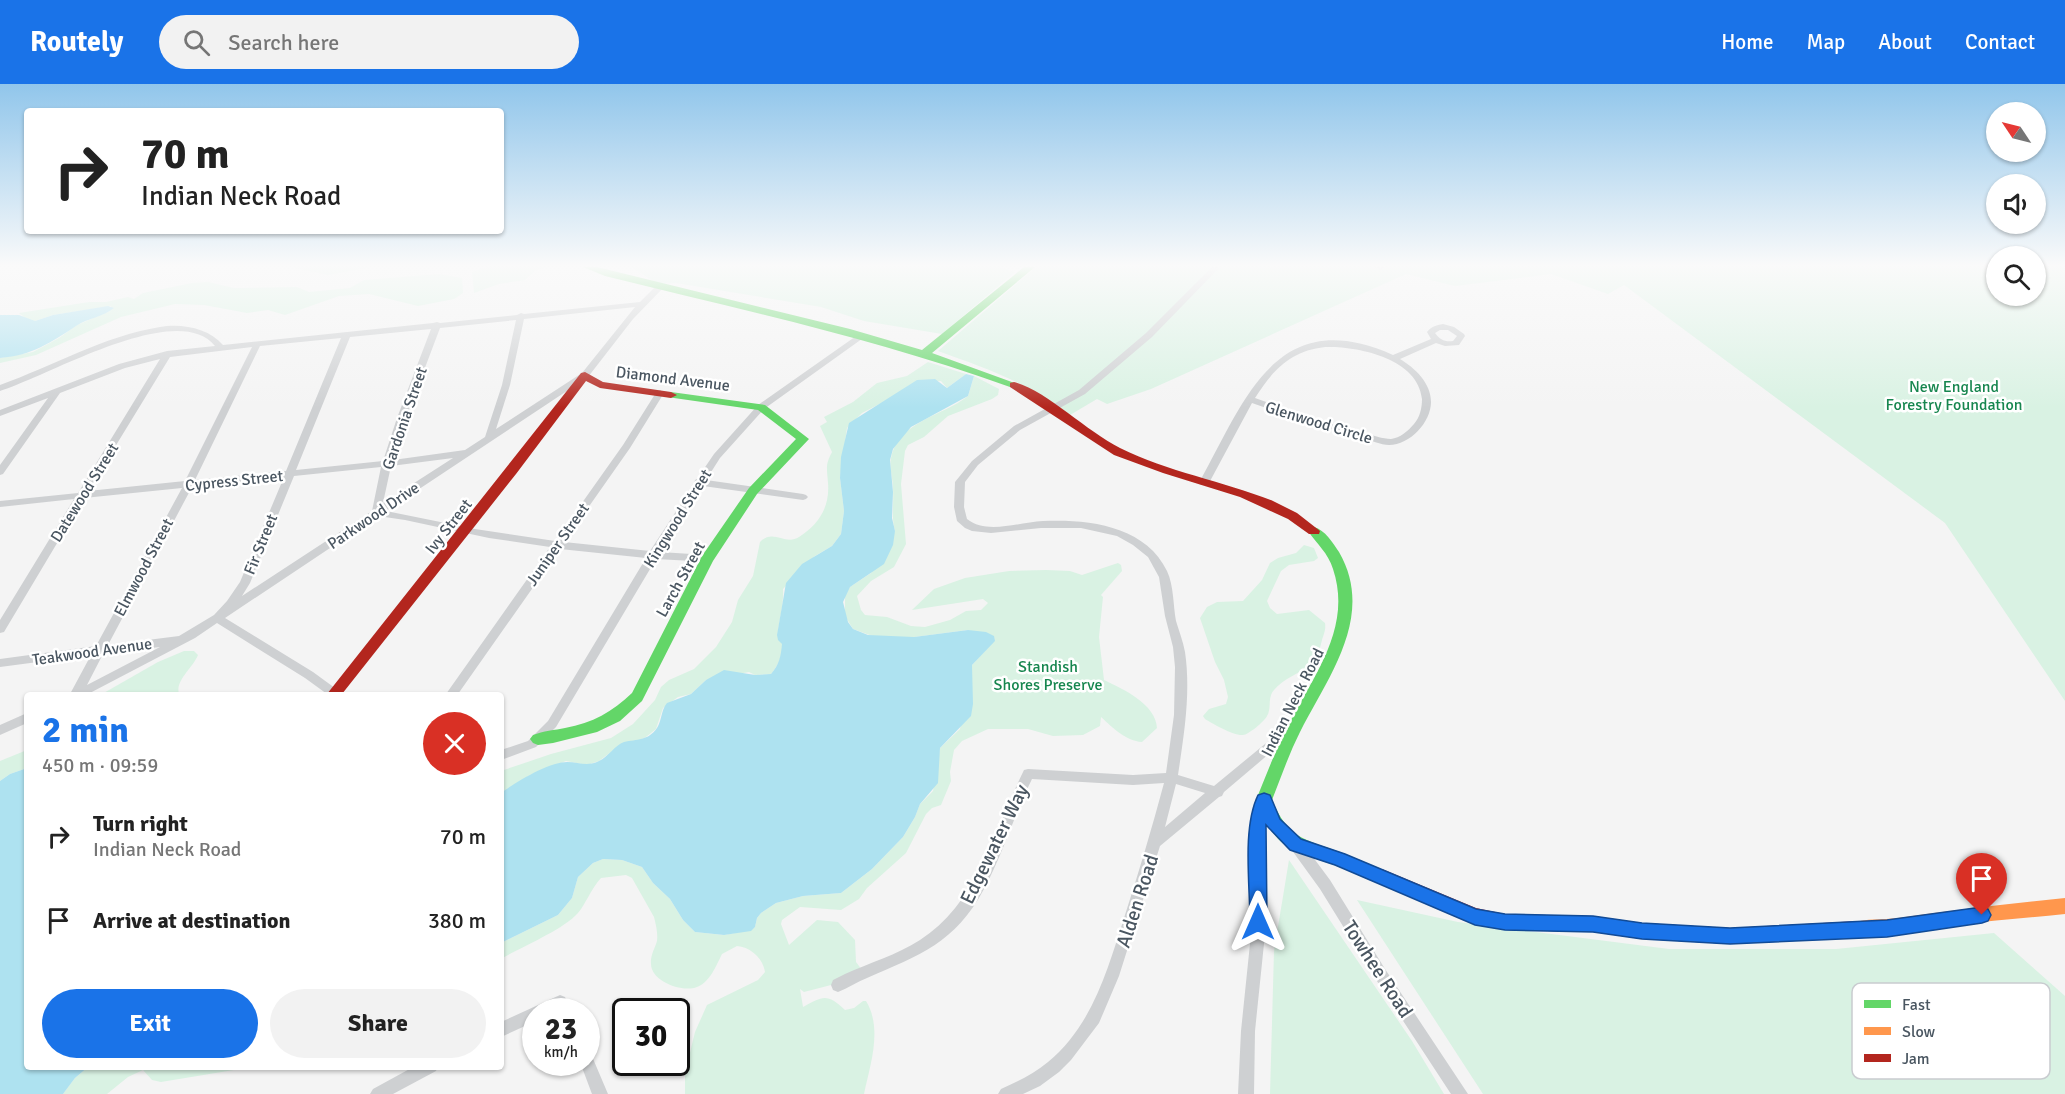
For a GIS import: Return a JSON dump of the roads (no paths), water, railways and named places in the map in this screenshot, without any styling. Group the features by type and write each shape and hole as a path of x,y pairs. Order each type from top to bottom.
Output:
{"street":[{"path":"0,413 122,366 167,354 531,314"},
{"name":"Parkwood Drive","path":"81,692 184,639 585,375 606,352 634,314"},
{"name":"Indian Neck Road","path":"778,314 925,353 1013,384 1034,395 1091,437 1114,450 1277,509 1305,523 1327,540 1338,560 1348,608 1340,641 1330,665 1295,725 1264,800"},
{"path":"925,353 972,314"},
{"path":"1155,843 1171,778 1181,678 1179,652 1170,615 1167,590 1156,561 1145,549 1131,540 1095,527 1057,524 998,530 979,529 966,525 960,515 962,479 975,463 1001,440 1029,421 1082,392 1131,350 1168,314"},
{"path":"489,438 506,385 521,315"},
{"name":"Gardonia Street","path":"376,513 388,464 437,324"},
{"path":"0,388 121,341 157,330 192,330 213,339 220,347"},
{"name":"Fir Street","path":"217,618 231,604 244,583 347,334"},
{"name":"Kingwood Street","path":"538,739 563,710 653,555 698,482 721,451 761,407 862,336"},
{"path":"1394,358 1436,340"},
{"name":"Elmwood Street","path":"78,692 188,485 258,343"},
{"name":"Glenwood Circle","path":"1204,483 1251,400 1262,383 1281,360 1303,349 1320,345 1351,346 1394,358 1415,375 1428,399 1410,435 1399,441 1389,442 1368,438 1251,400"},
{"name":"Datewood Street","path":"0,629 167,354"},
{"name":"Diamond Avenue","path":"585,375 592,382 600,385 761,407"},
{"name":"Ivy Street","path":"337,692 585,375"},
{"path":"0,472 58,390"},
{"name":"Juniper Street","path":"453,692 627,446 660,393"},
{"name":"Larch Street","path":"538,739 598,728 625,713 638,697 707,559 753,491 803,440 761,407"},
{"name":"Cypress Street","path":"0,504 388,464 468,452"},
{"path":"698,482 803,497"},
{"path":"376,513 404,516 465,531 557,544 707,559"},
{"path":"217,618 300,669 332,692"},
{"name":"Teakwood Avenue","path":"0,663 184,639"},
{"path":"0,730 24,719"},
{"name":"Alden Road","path":"1006,1094 1035,1080 1060,1061 1094,1018 1115,970 1155,843 1295,725"},
{"path":"504,754 522,749 538,739"},
{"name":"Edgewater Way","path":"838,985 868,969 920,948 956,919 974,894 1028,774 1133,780 1171,778"},
{"path":"1171,778 1218,792"},
{"path":"1264,800 1274,824 1296,845 1339,859 1475,916 1505,922 1593,924 1642,931 1730,936 1887,928 1960,917 2065,906"},
{"path":"1246,1094 1248,1031 1258,934 1258,826 1264,800"},
{"name":"Towhee Road","path":"1296,845 1316,869 1391,992 1460,1094"},
{"path":"504,1029 522,1020"},
{"path":"378,1094 423,1070"},
{"path":"593,1076 600,1094"}],"water":[{"path":"102,314 81,323 41,347 22,354 0,358 0,315 19,315 35,321 53,315"},
{"path":"966,374 974,376 968,396 911,427 893,449 890,460 893,492 892,518 895,531 893,545 884,564 850,587 843,602 848,622 853,629 868,635 914,637 968,630 986,632 994,636 995,641 972,665 971,716 940,748 938,783 920,804 903,837 872,869 841,893 803,896 776,903 761,913 751,931 724,935 695,932 642,867 622,860 603,859 593,863 578,877 572,898 558,915 504,942 504,791 551,765 567,762 595,763 624,742 650,735 657,728 667,703 691,694 706,680 724,670 755,675 771,674 778,664 781,652 782,644 777,635 786,583 802,564 832,546 841,534 844,511 840,478 841,457 849,423 917,380 935,379 947,388"},
{"path":"24,769 24,1070 84,1070 63,1094 0,1094 0,781 10,774"}],"park label":[{"name":"New England Forestry Foundation","path":"1954,395"},
{"name":"Standish Shores Preserve","path":"1048,675"}]}
